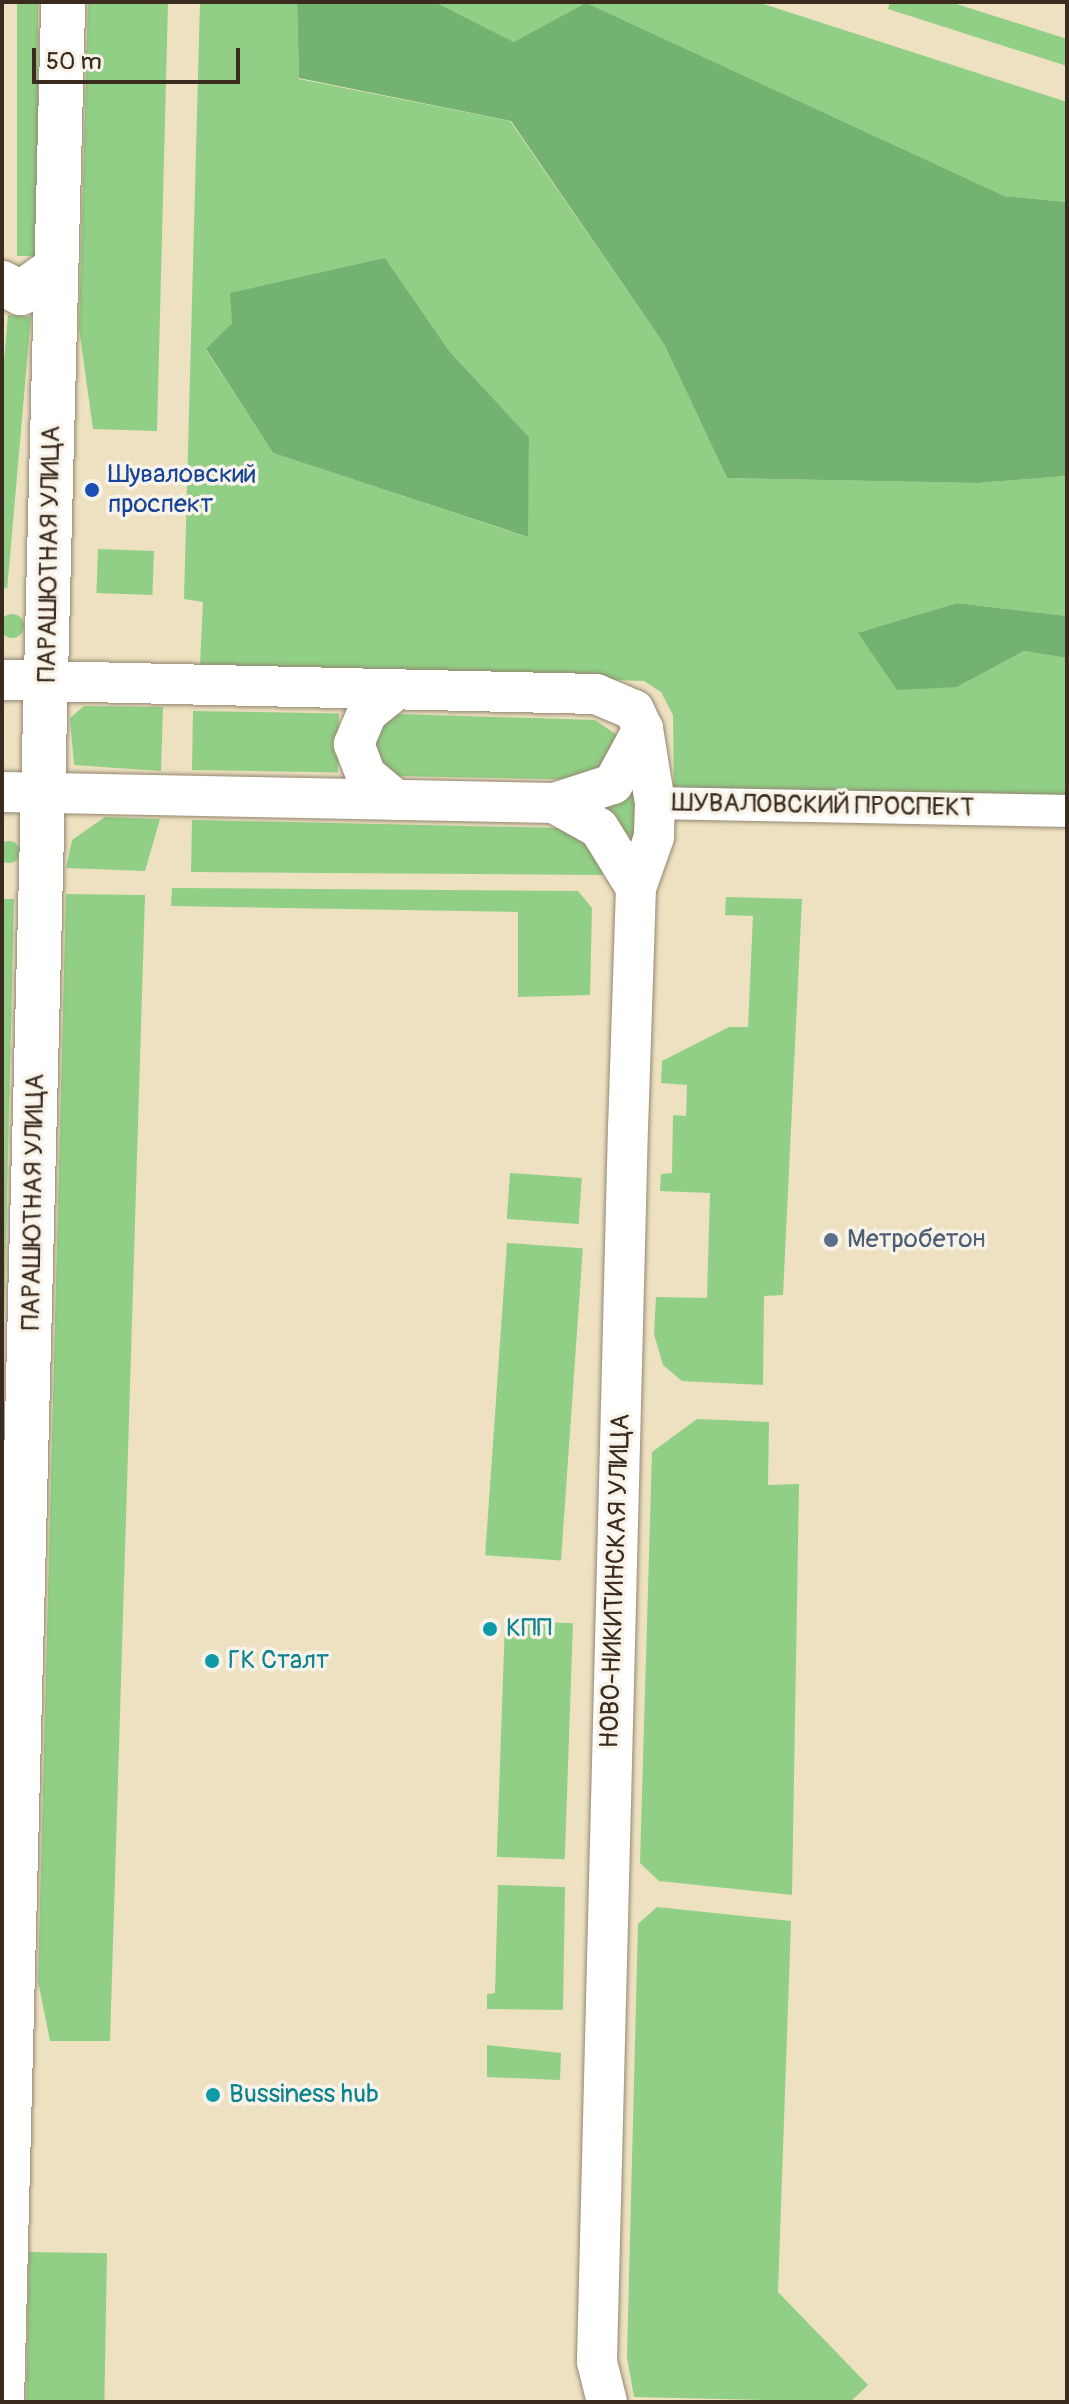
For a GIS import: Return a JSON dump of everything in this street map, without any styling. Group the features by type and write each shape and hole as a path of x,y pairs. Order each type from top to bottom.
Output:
{"main road":[{"name":"ПАРАШЮТНАЯ УЛИЦА","path":"2,2402 23,792 47,681 63,2"},
{"path":"2,283 21,293 56,268"}],"street":[{"path":"2,680 393,692 596,694 634,710 643,729 613,784 554,803 23,792"},
{"path":"393,692 367,713 354,744 366,775 396,800"},
{"name":"ШУВАЛОВСКИЙ ПРОСПЕКТ","path":"643,729 655,803 1067,811"},
{"path":"554,803 599,828 636,888"},
{"name":"НОВО-НИКИТИНСКАЯ УЛИЦА","path":"607,2402 597,2362 636,888 654,837 655,803"}],"green space":[{"path":"17,2 38,2 38,256 17,256"},
{"path":"88,2 168,2 157,431 93,429 79,328"},
{"path":"200,2 297,2 299,79 510,121 664,344 727,478 977,483 1067,476 1067,616 957,603 858,634 957,687 1024,651 1067,658 1067,801 674,788 673,715 661,692 644,681 200,665 203,602 184,599","holes":["385,258 450,352 529,437 527,537 273,453 206,350 232,323"]},
{"path":"297,2 435,2 514,42 586,3 1004,196 1067,202 1067,476 977,483 727,478 664,344 511,121 299,78"},
{"path":"435,2 757,2 1067,102 1067,202 1004,196 514,42"},
{"path":"890,2 950,2 1067,39 1067,66 888,9"},
{"path":"385,258 450,352 529,437 528,537 273,453 206,349 232,323 230,293"},
{"path":"8,315 31,317 7,588 2,588 2,384"},
{"path":"98,549 154,551 152,595 96,593"},
{"path":"957,603 1067,616 1067,658 1024,651 957,687 897,690 858,633"},
{"path":"12,614 21,617 24,626 21,635 12,638 3,635 0,626 3,617"},
{"path":"84,706 163,707 161,771 74,765 70,718"},
{"path":"193,711 339,714 338,773 192,770"},
{"path":"398,714 595,720 620,737 594,780 393,776 374,758 374,730"},
{"path":"634,773 638,836 633,840 598,804"},
{"path":"105,817 160,819 145,871 66,868 72,840"},
{"path":"192,820 561,828 597,852 603,875 191,872"},
{"path":"9,841 17,844 20,852 17,860 9,863 1,860 -2,852 1,844"},
{"path":"172,888 578,891 592,908 590,995 518,997 518,912 171,906"},
{"path":"66,894 145,895 110,2041 50,2041 38,1981"},
{"path":"726,897 802,899 783,1295 764,1296 763,1385 682,1381 663,1365 654,1334 656,1297 707,1298 710,1193 660,1191 661,1174 672,1173 673,1115 686,1116 687,1085 661,1083 662,1061 729,1027 748,1027 753,916 725,915"},
{"path":"2,899 14,899 2,1407"},
{"path":"510,1173 582,1178 579,1224 507,1219"},
{"path":"507,1243 583,1248 561,1561 485,1555"},
{"path":"697,1419 769,1422 768,1485 799,1484 792,1895 659,1881 640,1863 652,1452"},
{"path":"505,1621 573,1623 565,1859 497,1857"},
{"path":"498,1885 565,1887 563,2010 487,2009 487,1994 495,1993"},
{"path":"657,1907 791,1921 778,2292 868,2385 850,2402 634,2397 627,2357 638,1924"},
{"path":"487,2045 561,2053 560,2080 487,2077"},
{"path":"29,2252 107,2253 104,2402 26,2402"}],"place":[{"name":"Шуваловский проспект","path":"92,490"},
{"name":"Метробетон","path":"831,1240"},
{"name":"КПП","path":"490,1629"},
{"name":"ГК Сталт","path":"212,1661"},
{"name":"Bussiness hub","path":"213,2095"}]}
